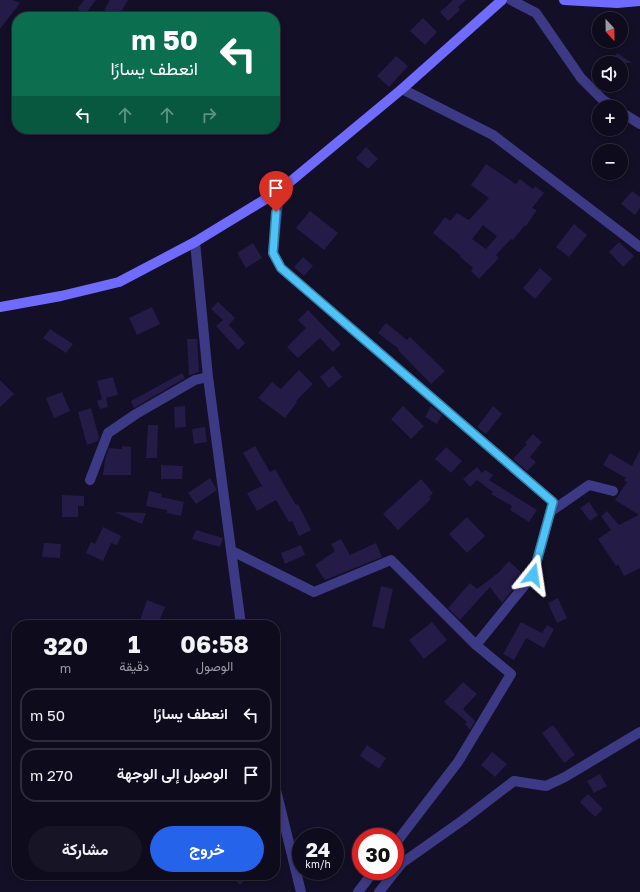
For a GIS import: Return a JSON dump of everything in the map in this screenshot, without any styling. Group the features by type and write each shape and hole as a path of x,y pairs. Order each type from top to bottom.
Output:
{"street":[{"path":"0,307 60,296 119,282 195,242 279,191 402,89 502,0"},
{"path":"510,0 536,13 581,78 603,100"},
{"path":"564,0 617,3 640,0"},
{"path":"402,89 493,135 640,247"},
{"path":"628,116 640,124"},
{"path":"279,191 273,253 281,268 553,502 533,575 476,645"},
{"path":"195,242 208,376 240,620"},
{"path":"90,480 108,433 136,414 195,380 208,376"},
{"path":"550,512 589,484 612,491"},
{"path":"232,551 314,592 391,560 476,645 511,674 458,762 404,832"},
{"path":"379,892 402,863 463,820 514,781 546,786 565,777 640,732"},
{"path":"280,806 302,892"},
{"path":"358,892 367,880"}],"building":[{"path":"0,0 13,0 20,3 12,12 0,29"},
{"path":"84,0 96,0 87,12 79,12 78,8"},
{"path":"110,0 128,0 121,12 108,12 104,10"},
{"path":"453,0 466,0 458,7 460,10 448,21 440,12"},
{"path":"423,18 437,32 425,45 410,31"},
{"path":"396,56 408,66 389,87 377,76"},
{"path":"366,147 378,159 368,169 356,158"},
{"path":"486,164 516,184 520,179 533,189 535,186 544,193 532,208 537,210 526,226 525,225 513,240 511,239 496,255 499,258 479,279 471,271 473,268 460,257 461,256 433,233 445,217 450,221 457,213 469,220 489,198 471,185","holes":["483,225 497,236 486,249 472,239"]},
{"path":"632,191 640,197 640,208 635,215 621,204"},
{"path":"310,211 338,233 324,250 296,228"},
{"path":"574,224 587,235 569,257 556,247"},
{"path":"619,242 634,256 623,267 609,252"},
{"path":"253,243 262,258 246,268 237,253"},
{"path":"303,257 313,266 304,276 294,267"},
{"path":"540,268 552,279 535,299 523,288"},
{"path":"218,302 235,318 229,325 245,343 238,350 216,326 223,320 211,309"},
{"path":"152,307 160,324 137,335 129,318"},
{"path":"308,310 341,344 333,352 320,338 298,358 287,347 306,328 298,320"},
{"path":"386,323 407,340 410,337 445,371 431,384 398,350 399,349 378,333"},
{"path":"50,329 73,344 66,353 43,338"},
{"path":"187,339 197,339 199,372 191,375 189,375"},
{"path":"333,366 342,377 329,388 320,377"},
{"path":"299,370 313,384 296,401 297,402 285,418 258,398 272,382 281,389"},
{"path":"182,373 185,378 134,408 131,401"},
{"path":"113,377 118,395 106,398 108,407 100,409 97,401 102,399 97,381"},
{"path":"0,380 14,394 0,407"},
{"path":"62,392 70,411 54,418 46,398"},
{"path":"185,406 186,427 175,428 174,407"},
{"path":"403,406 424,426 411,439 391,419"},
{"path":"431,406 442,415 437,424 425,417"},
{"path":"493,406 502,414 486,434 477,427"},
{"path":"91,408 99,437 98,441 87,445 78,412"},
{"path":"148,425 158,425 157,458 146,458"},
{"path":"205,427 207,442 194,444 192,429"},
{"path":"533,434 542,442 530,457 536,462 527,471 513,459 527,444 525,443"},
{"path":"122,446 131,447 131,475 103,475 105,460 109,448 122,449"},
{"path":"255,446 270,472 275,469 296,505 298,504 311,530 299,536 292,521 289,522 276,500 257,511 247,493 262,486 243,453"},
{"path":"446,447 462,461 451,473 435,459"},
{"path":"640,450 640,568 624,576 618,564 616,566 598,539 611,530 601,516 607,511 619,525 639,515 615,500 627,482 624,480 626,478 603,465 610,453 632,466"},
{"path":"161,465 183,466 182,479 161,479"},
{"path":"477,467 482,473 485,470 493,475 489,480 537,510 529,522 510,510 512,506 491,494 493,492 477,480 470,487 463,479"},
{"path":"210,478 217,490 196,504 188,493"},
{"path":"421,479 433,493 429,497 431,499 398,530 383,514"},
{"path":"149,491 162,494 161,497 184,502 181,516 167,513 167,510 146,506"},
{"path":"62,495 84,496 84,506 78,506 78,517 62,517"},
{"path":"589,502 598,515 590,521 580,508"},
{"path":"114,512 146,513 142,524"},
{"path":"467,517 485,536 467,553 449,534"},
{"path":"103,527 121,536 117,545 111,543 103,561 86,553 91,542 95,544"},
{"path":"196,530 223,538 220,547 192,539"},
{"path":"341,539 350,555 376,543 382,557 325,580 315,565 335,551 331,544"},
{"path":"44,543 61,544 60,558 42,557"},
{"path":"301,545 305,555 285,564 281,553"},
{"path":"509,561 524,575 502,603 490,587 460,620 448,608 470,583 477,589 498,573"},
{"path":"381,586 393,589 384,629 372,626"},
{"path":"558,598 567,618 557,623 548,603"},
{"path":"147,600 165,607 160,619 162,620 140,620"},
{"path":"432,622 447,640 424,659 409,640"},
{"path":"521,622 542,633 547,625 554,629 544,648 526,638 514,660 503,654"},
{"path":"463,682 477,694 463,709 475,721 470,730 465,724 467,722 444,702"},
{"path":"553,725 575,755 564,763 542,733"},
{"path":"367,745 386,758 379,769 360,756"},
{"path":"492,752 507,764 495,777 481,765"},
{"path":"600,774 607,786 594,793 587,781"},
{"path":"588,794 603,809 595,817 580,802"},
{"path":"235,880 245,880 240,885"}],"route":[{"path":"276,212 273,253 281,268 553,502 533,575"}]}
